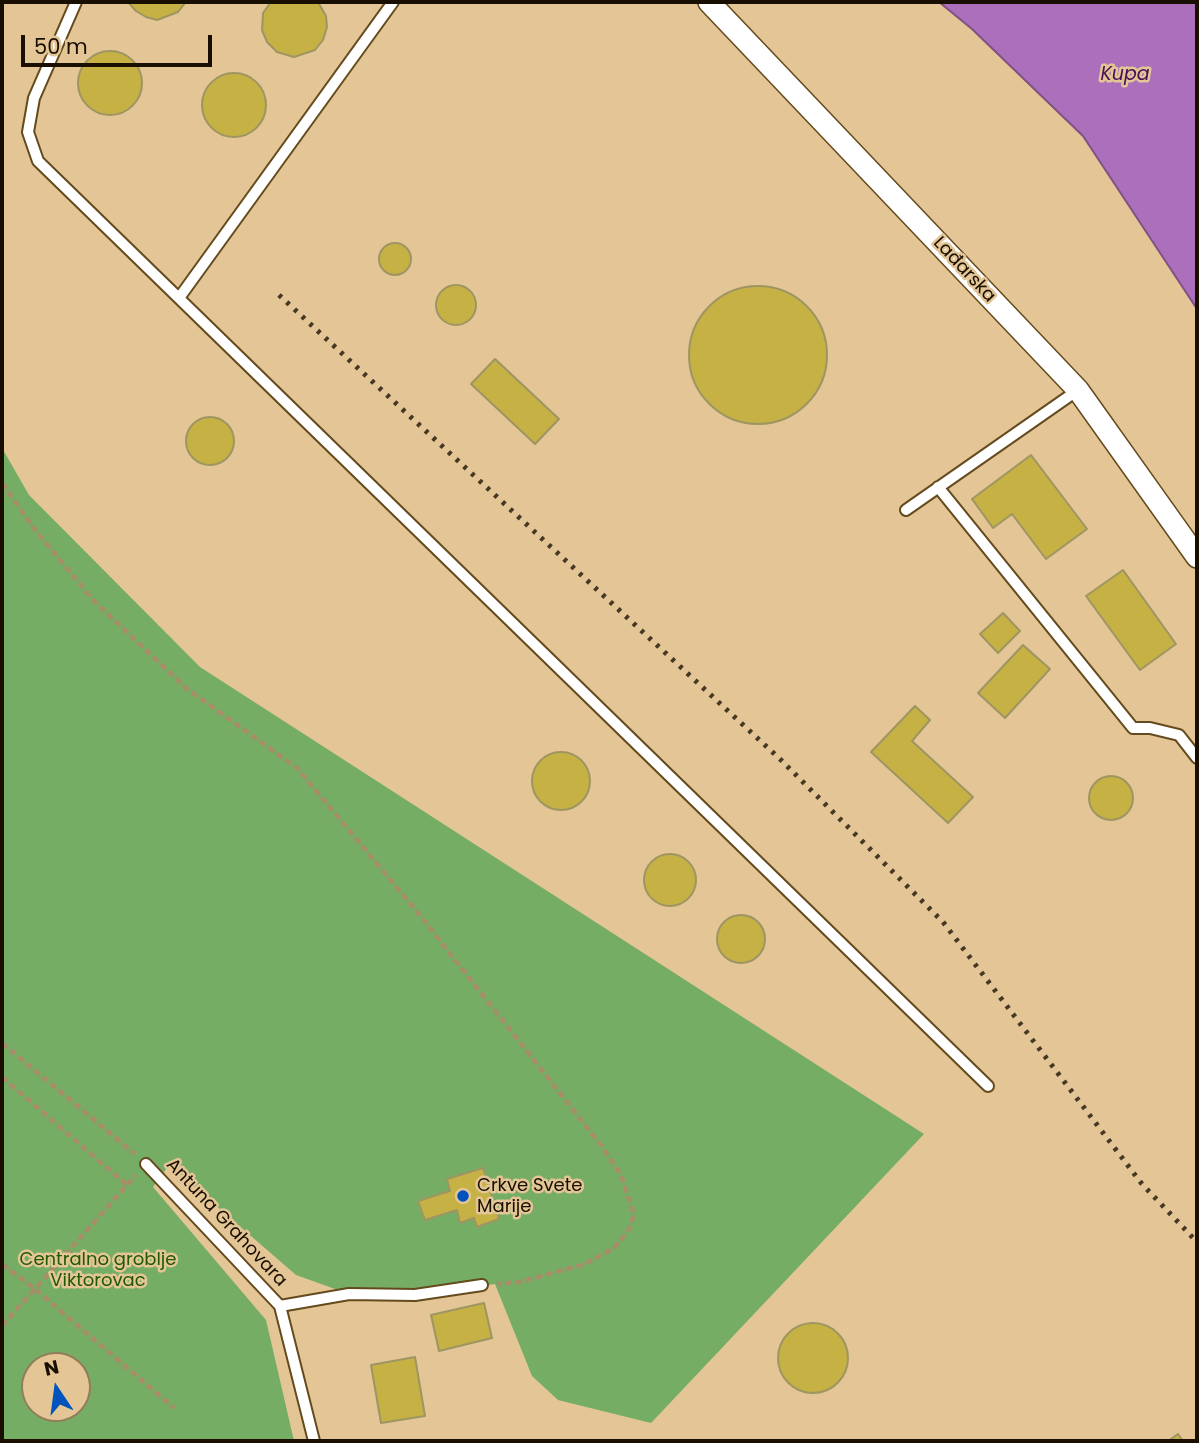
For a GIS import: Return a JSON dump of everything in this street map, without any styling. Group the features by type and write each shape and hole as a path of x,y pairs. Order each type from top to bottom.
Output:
{"street":[{"name":"Lađarska","path":"709,2 1078,390 1197,557"}],"lane":[{"path":"76,2 34,98 28,132 37,161 988,1086"},
{"path":"179,299 393,2"},
{"path":"906,510 1078,390"},
{"path":"938,487 1133,728 1150,728 1179,735 1197,758"},
{"name":"Antuna Grahovara","path":"146,1164 280,1306 314,1441"},
{"name":"Antuna Grahovara","path":"280,1306 349,1294 415,1295 482,1285"}],"path":[{"path":"2,482 35,530 94,601 186,688 297,768 418,913 600,1144 621,1175 634,1215 628,1231 614,1248 585,1264 519,1282 482,1285"},
{"path":"2,1043 146,1164 2,1326"},
{"path":"2,1077 127,1185"},
{"path":"2,1264 174,1408"}],"green space":[{"name":"Centralno groblje Viktorovac","path":"2,448 29,495 200,667 924,1134 651,1423 558,1400 532,1376 495,1284 415,1295 349,1294 296,1275 169,1165 153,1187 266,1320 294,1441 2,1441","holes":["483,1168 499,1219 477,1227 474,1218 461,1222 457,1210 425,1220 419,1201 450,1191 447,1179"]}],"water":[{"name":"Kupa","path":"939,2 1197,2 1197,309 1083,136 972,29"}],"building":[{"path":"128,2 186,2 178,12 157,20 136,11"},
{"path":"271,2 318,2 326,16 327,27 323,40 315,50 294,57 277,52 267,42 262,30 263,13"},
{"path":"104,51 116,51 133,60 140,71 140,95 133,106 116,115 104,115 92,110 83,101 78,89 78,77 83,65 92,56"},
{"path":"228,73 240,73 257,82 264,93 264,117 257,128 240,137 228,137 216,132 207,123 202,111 202,99 207,87 216,78"},
{"path":"395,243 407,247 411,259 407,271 395,275 383,271 379,259 383,247"},
{"path":"456,285 470,291 476,305 470,319 456,325 442,319 436,305 442,291"},
{"path":"758,286 784,292 806,307 821,329 827,355 821,381 806,403 784,418 758,424 732,418 710,403 695,381 689,355 695,329 710,307 732,292"},
{"path":"495,359 559,419 535,444 471,384"},
{"path":"210,417 227,424 234,441 227,458 210,465 193,458 186,441 193,424"},
{"path":"1031,455 1087,529 1046,559 1012,514 993,528 972,499"},
{"path":"1123,570 1176,644 1140,670 1086,596"},
{"path":"1003,613 1020,631 998,653 980,634"},
{"path":"1023,645 1050,669 1005,718 978,693"},
{"path":"915,706 930,720 912,741 973,797 948,823 871,752"},
{"path":"555,752 567,752 582,760 590,775 590,787 582,802 567,810 555,810 540,802 532,787 532,775 540,760"},
{"path":"1111,776 1126,783 1133,798 1126,813 1111,820 1096,813 1089,798 1096,783"},
{"path":"670,854 680,856 688,862 694,870 694,890 688,898 680,904 670,906 660,904 652,898 646,890 644,880 646,870 652,862 660,856"},
{"path":"741,915 758,922 765,939 758,956 741,963 724,956 717,939 724,922"},
{"name":"Crkve Svete Marije","path":"483,1168 499,1219 477,1227 474,1218 460,1223 457,1210 425,1220 418,1201 450,1191 447,1179"},
{"path":"484,1303 492,1338 439,1351 431,1315"},
{"path":"813,1323 832,1329 842,1339 848,1358 842,1377 832,1387 813,1393 794,1387 784,1377 778,1358 784,1339 794,1329"},
{"path":"415,1357 425,1416 381,1423 371,1365"},
{"path":"1178,1434 1183,1441 1168,1441"}],"railway":[{"path":"279,295 781,760 943,922 1142,1184 1197,1242"}],"place":[{"name":"Crkve Svete Marije","path":"463,1196"}]}
